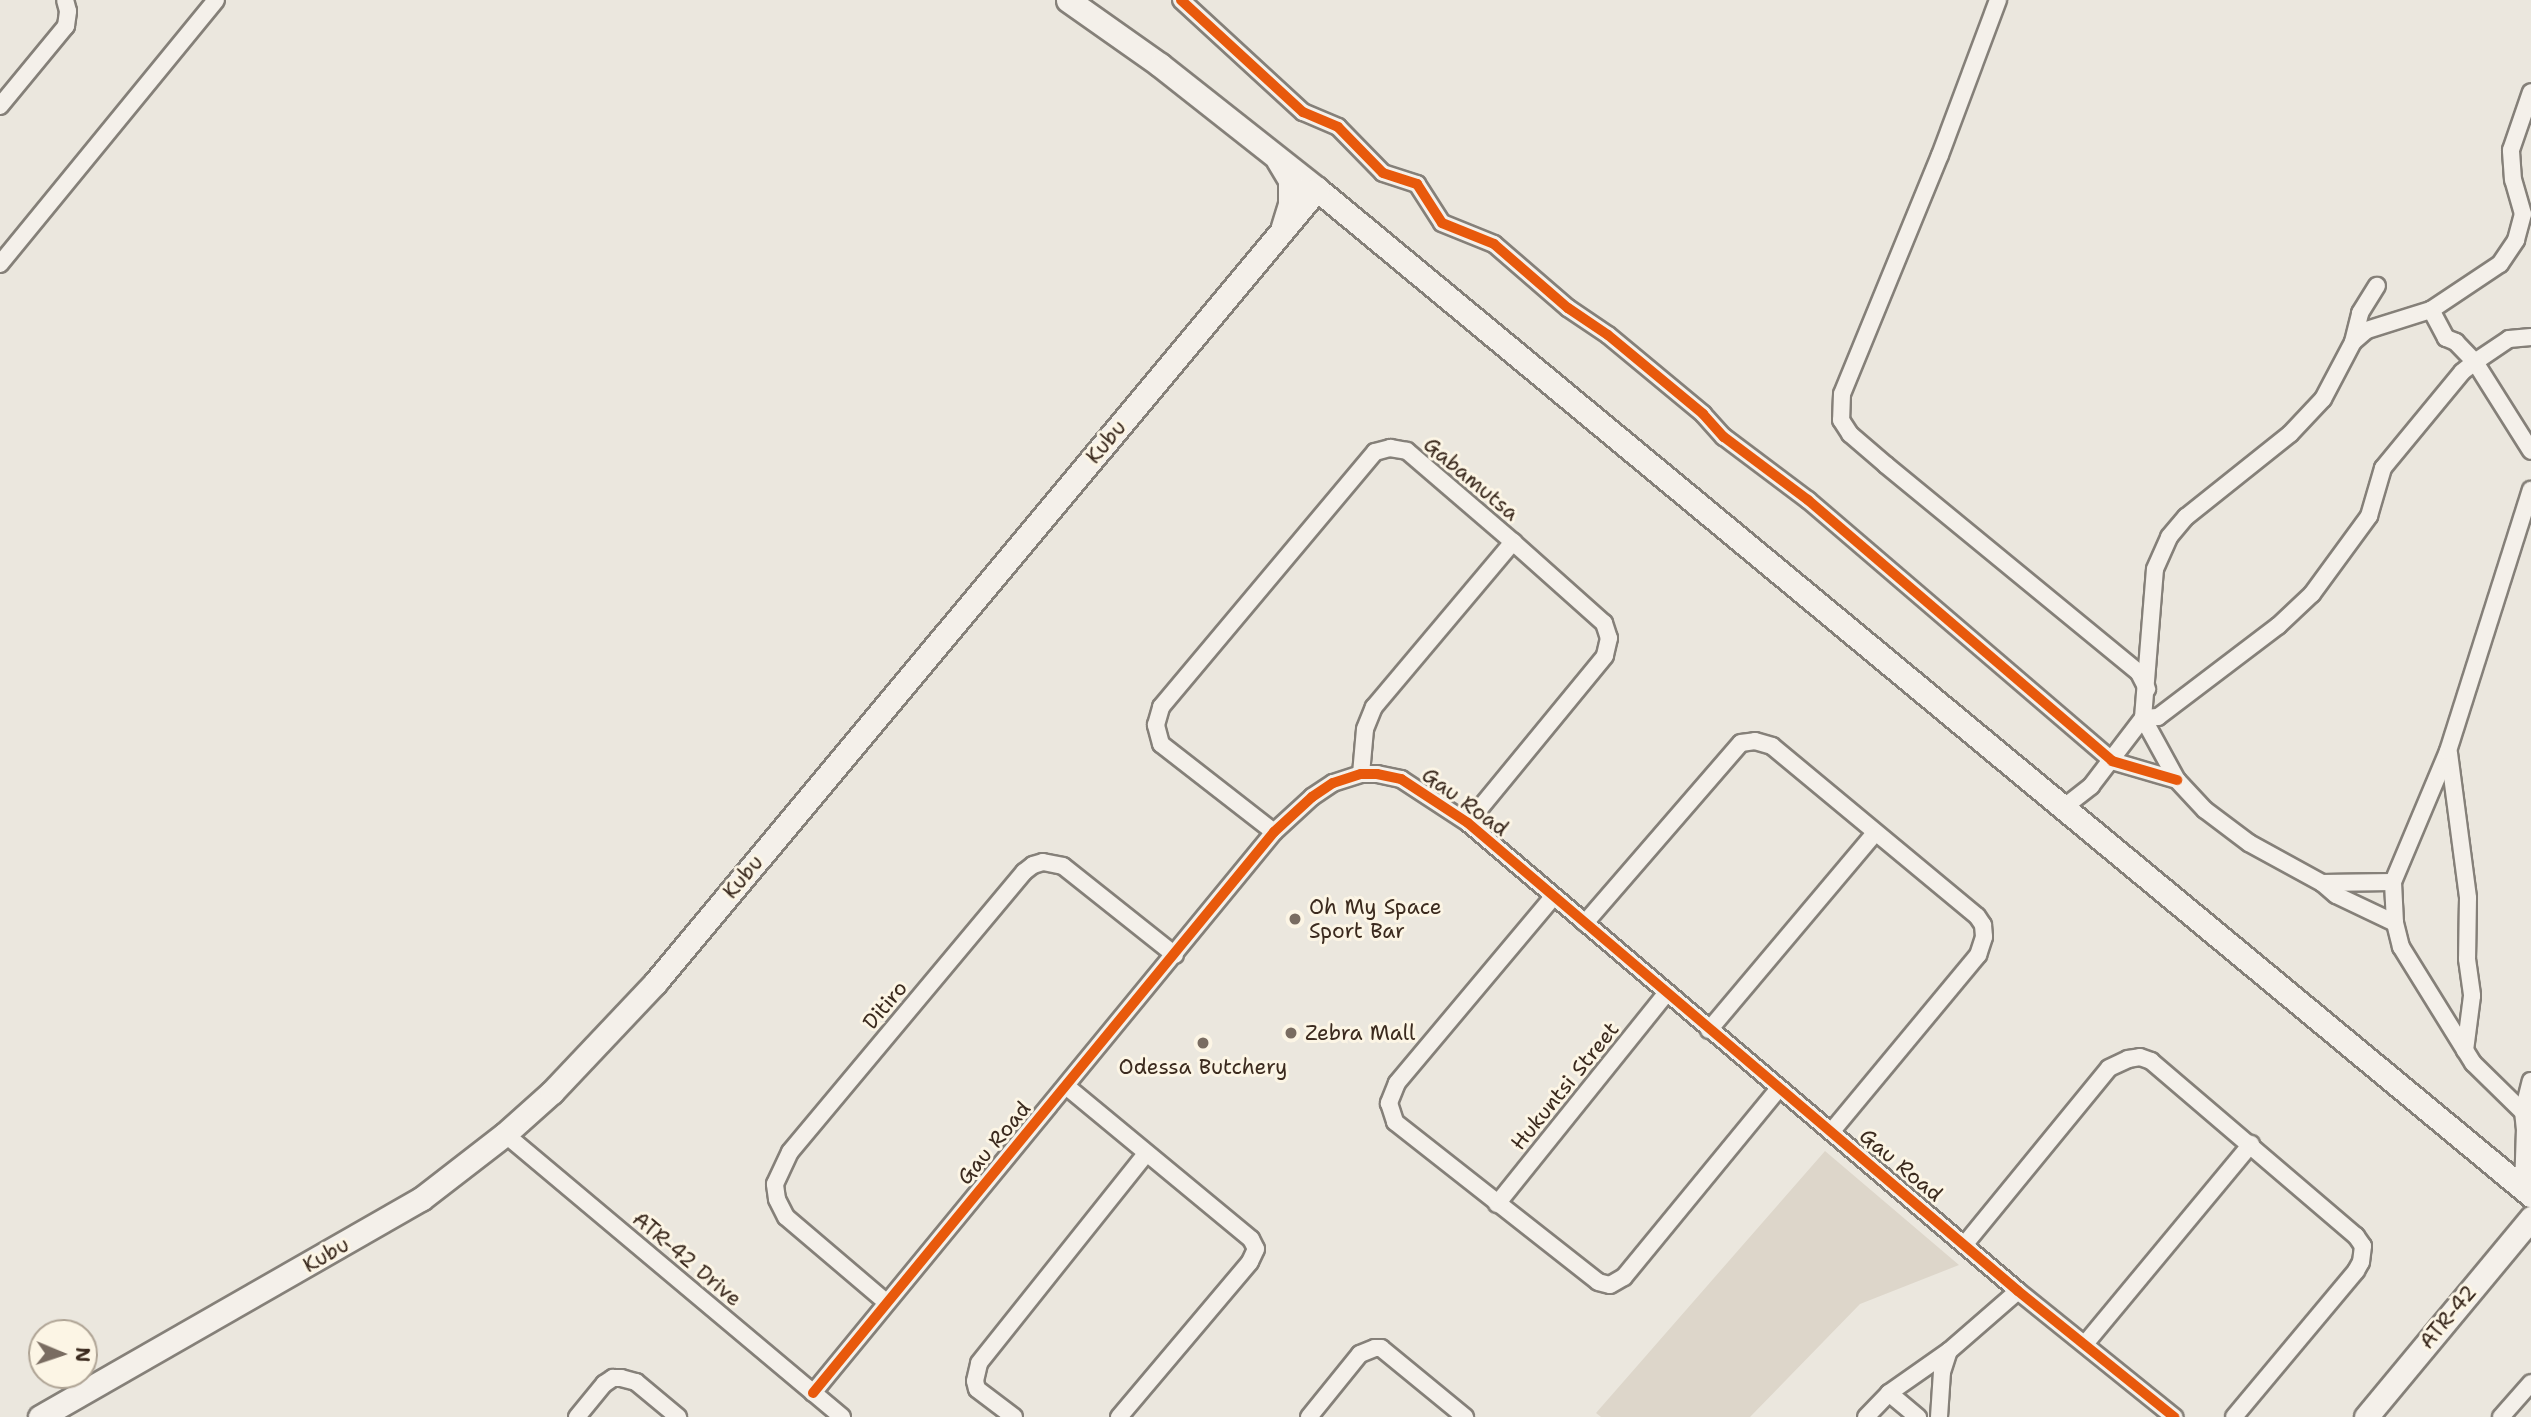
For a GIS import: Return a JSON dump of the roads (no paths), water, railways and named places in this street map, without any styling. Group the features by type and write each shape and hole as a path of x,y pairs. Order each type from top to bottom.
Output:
{"main road":[{"path":"1068,0 1160,65 1317,189 2527,1192"},
{"path":"1277,157 1290,180 1290,204 1282,230"},
{"name":"Kubu","path":"40,1417 421,1199 552,1092 655,983 1317,189"},
{"name":"ATR-42","path":"2370,1415 2531,1218"}],"street":[{"path":"0,106 66,26 68,11 65,0"},
{"path":"0,264 216,0"},
{"path":"1181,0 1303,111 1338,127 1383,173 1417,184 1442,223 1494,244 1568,308 1608,335 1703,414 1724,437 1808,500 2112,761 2177,780"},
{"path":"1998,0 1940,155 1842,394 1841,420 1850,435 2139,673 2147,689"},
{"path":"2353,342 2367,330 2431,310 2500,264 2527,221 2513,180 2511,150 2531,93"},
{"path":"2063,808 2091,786 2143,718 2155,569 2169,537 2186,517 2298,425 2323,399 2353,342 2360,313 2377,286"},
{"path":"2431,310 2446,338 2456,342 2475,362 2531,451"},
{"path":"2143,718 2158,716 2171,707 2203,679 2277,626 2312,594 2370,516 2383,468 2462,372 2509,339 2531,337"},
{"name":"Gabamutsa","path":"1274,832 1161,744 1156,725 1161,707 1375,452 1390,447 1407,451 1513,542 1604,623 1609,638 1605,656 1468,823"},
{"path":"2523,1112 2465,1051 2402,947 2395,923 2393,882 2448,751 2531,490"},
{"path":"1361,774 1365,729 1374,707 1513,542"},
{"path":"2143,718 2177,780 2205,810 2249,843 2322,883 2336,895 2395,923"},
{"path":"1585,923 1741,743 1755,741 1772,746 1977,916 1983,925 1984,936 1978,955 1832,1131"},
{"path":"2448,751 2468,898 2467,959 2472,996 2465,1051"},
{"name":"Gau Road","path":"813,1392 1274,832 1312,797 1334,783 1361,774 1401,779 1468,823 2018,1291 2174,1417"},
{"path":"1709,1030 1875,834"},
{"name":"Ditiro","path":"886,1302 786,1217 777,1199 775,1184 790,1152 1024,872 1033,865 1043,862 1063,866 1175,955"},
{"path":"2322,883 2393,882"},
{"path":"1553,897 1397,1083 1389,1102 1395,1122 1598,1282 1611,1285 1624,1277 1779,1088"},
{"name":"Hukuntsi Street","path":"1497,1204 1666,994"},
{"path":"1965,1244 2109,1068 2118,1062 2140,1057 2151,1061 2356,1236 2363,1254 2356,1271 2234,1417"},
{"path":"2527,1192 2523,1112 2530,1084"},
{"path":"1066,1086 1251,1239 1256,1249 1250,1262 1119,1417"},
{"name":"ATR-42 Drive","path":"505,1133 842,1417"},
{"path":"2085,1344 2251,1144"},
{"path":"1014,1417 977,1388 975,1381 979,1363 1146,1154"},
{"path":"1866,1417 1889,1393 1949,1351 2018,1291"},
{"path":"1309,1417 1360,1354 1376,1348 1381,1348 1465,1417"},
{"path":"1939,1417 1942,1372 1949,1351"},
{"path":"577,1417 604,1384 613,1378 621,1378 636,1382 678,1417"},
{"path":"2501,1417 2531,1383"},
{"path":"1889,1393 1918,1417"}],"place":[{"name":"Oh My Space Sport Bar","path":"1295,919"},
{"name":"Zebra Mall","path":"1291,1033"},
{"name":"Odessa Butchery","path":"1203,1043"}]}
